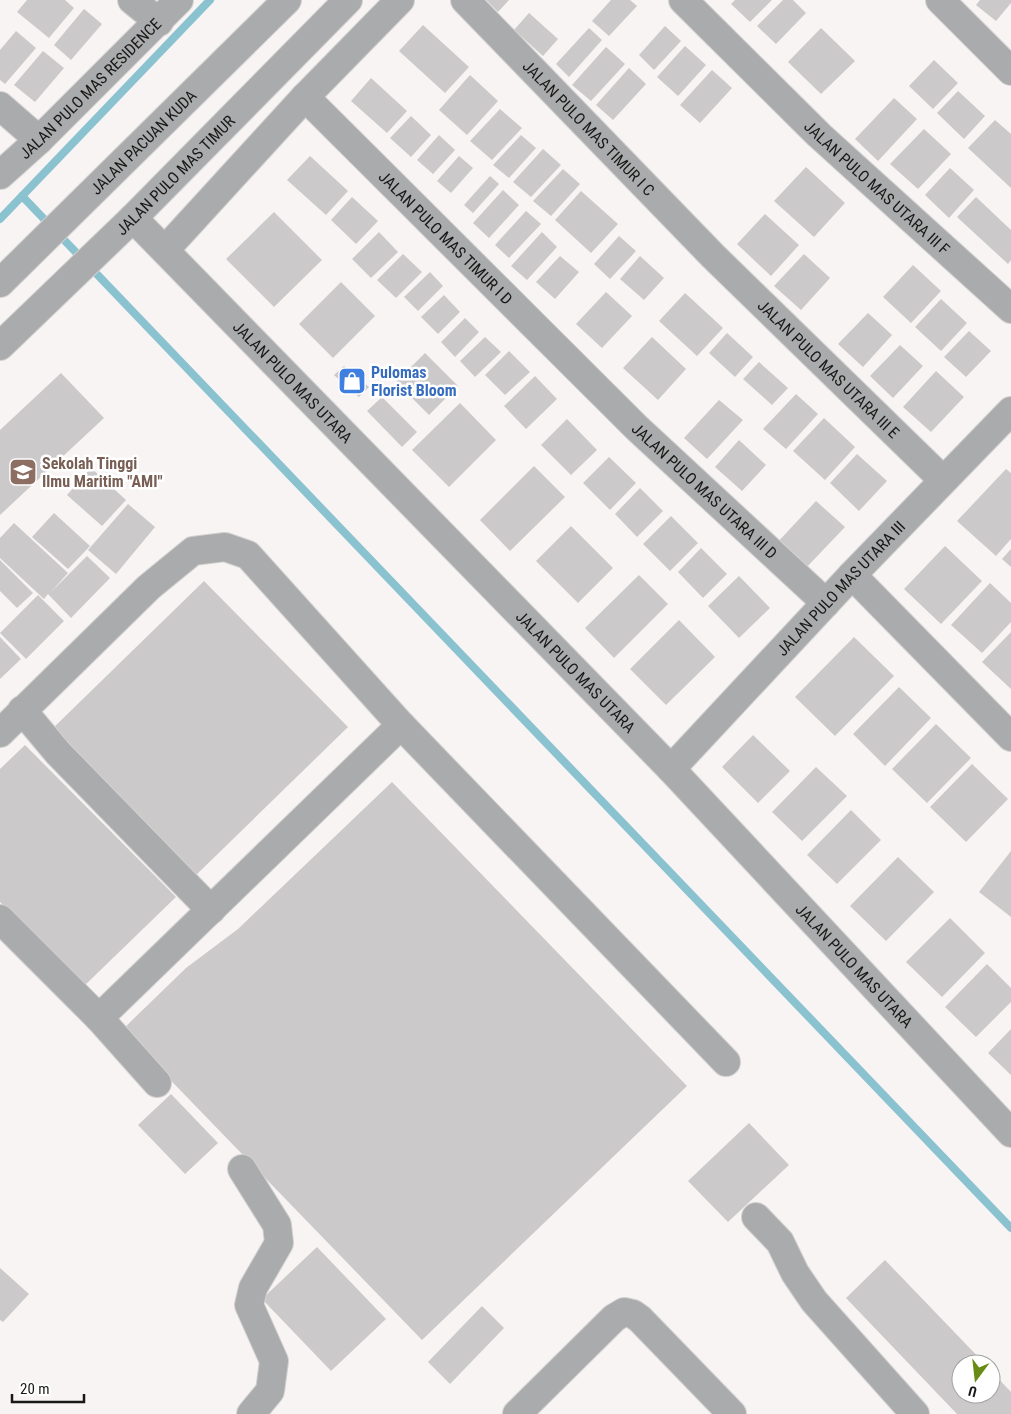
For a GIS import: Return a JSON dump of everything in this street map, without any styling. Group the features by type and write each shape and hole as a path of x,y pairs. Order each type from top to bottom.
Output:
{"street":[{"path":"132,0 159,22"},
{"name":"JALAN PULO MAS RESIDENCE","path":"0,175 39,140 179,0"},
{"name":"JALAN PACUAN KUDA","path":"1,283 287,0"},
{"name":"JALAN PULO MAS TIMUR","path":"0,346 107,244 348,0"},
{"path":"165,250 305,97 400,0"},
{"name":"JALAN PULO MAS TIMUR I C","path":"464,0 713,256"},
{"name":"JALAN PULO MAS UTARA III F","path":"683,0 748,62 819,135 1011,309"},
{"path":"940,0 1011,71"},
{"name":"JALAN PULO MAS TIMUR I D","path":"305,97 588,376"},
{"path":"0,106 39,140"},
{"name":"JALAN PULO MAS UTARA","path":"133,218 671,769 1011,1133"},
{"name":"JALAN PULO MAS UTARA III E","path":"713,256 943,480"},
{"name":"JALAN PULO MAS UTARA III D","path":"588,376 637,428 826,603"},
{"name":"JALAN PULO MAS UTARA III","path":"671,769 852,575 1011,411"},
{"path":"0,733 149,587 193,551 225,548 248,555 401,725 726,1062"},
{"path":"852,575 1011,737"},
{"path":"22,710 64,760 211,910"},
{"path":"99,1018 401,725"},
{"path":"0,919 99,1018 157,1083"},
{"path":"242,1169 277,1225 279,1243 253,1288 249,1305 274,1361 270,1391 251,1414"},
{"path":"756,1217 780,1242 795,1273 814,1301 915,1414"},
{"path":"517,1414 614,1318 624,1312 633,1314 640,1319 732,1414"}],"building":[{"path":"27,0 65,0 74,8 49,38 17,12"},
{"path":"486,0 509,0 498,12"},
{"path":"611,0 630,0 637,6 609,36 592,21"},
{"path":"735,0 772,0 750,22 731,4"},
{"path":"783,0 793,0 806,13 776,44 757,26"},
{"path":"980,0 1011,0 1011,3 996,21 976,5"},
{"path":"84,9 102,24 71,60 54,45"},
{"path":"529,13 558,39 543,56 514,30"},
{"path":"423,25 469,67 445,93 399,51"},
{"path":"665,26 681,41 654,70 639,55"},
{"path":"589,28 602,40 569,77 556,64"},
{"path":"821,28 855,61 821,94 788,62"},
{"path":"16,31 36,48 5,84 0,80 0,50"},
{"path":"685,46 706,65 678,96 657,77"},
{"path":"606,47 625,64 591,101 572,85"},
{"path":"43,51 64,68 35,102 14,85"},
{"path":"934,60 958,83 933,109 909,86"},
{"path":"629,68 646,84 613,120 596,105"},
{"path":"712,70 732,88 700,123 680,105"},
{"path":"470,75 498,101 467,135 439,110"},
{"path":"371,78 407,111 387,133 351,101"},
{"path":"958,91 985,116 964,139 937,113"},
{"path":"894,98 917,119 878,161 855,139"},
{"path":"500,109 522,128 492,160 470,141"},
{"path":"411,116 431,135 411,157 390,138"},
{"path":"995,120 1011,134 1011,188 968,148"},
{"path":"924,129 951,154 918,189 890,164"},
{"path":"439,135 455,150 433,174 417,160"},
{"path":"521,135 536,148 509,178 493,165"},
{"path":"543,149 561,165 531,197 513,182"},
{"path":"310,156 348,191 326,215 287,180"},
{"path":"459,156 473,168 451,193 437,181"},
{"path":"806,167 845,203 814,237 774,201"},
{"path":"950,168 974,190 949,218 925,195"},
{"path":"563,169 580,184 551,216 533,201"},
{"path":"490,176 499,184 473,213 464,205"},
{"path":"503,190 519,205 489,238 473,223"},
{"path":"581,191 618,224 591,253 555,220"},
{"path":"352,197 378,221 356,244 331,220"},
{"path":"976,197 1011,230 1011,260 1008,264 957,217"},
{"path":"526,211 541,224 509,258 495,245"},
{"path":"274,212 322,260 274,307 226,259"},
{"path":"765,214 799,245 771,276 737,244"},
{"path":"379,232 398,252 371,278 352,259"},
{"path":"542,232 557,247 527,280 511,266"},
{"path":"619,236 636,251 610,279 594,264"},
{"path":"403,254 422,272 396,298 377,280"},
{"path":"804,254 830,278 801,310 774,286"},
{"path":"560,256 579,272 555,299 536,282"},
{"path":"640,256 664,278 644,300 620,279"},
{"path":"913,265 941,291 911,323 883,297"},
{"path":"430,272 443,286 418,311 404,297"},
{"path":"341,282 375,316 333,358 299,324"},
{"path":"606,292 632,316 602,348 576,324"},
{"path":"685,293 723,328 697,356 659,321"},
{"path":"444,295 460,312 438,334 421,317"},
{"path":"941,299 967,323 941,351 915,327"},
{"path":"868,313 892,335 863,367 838,344"},
{"path":"465,318 479,332 455,357 441,342"},
{"path":"969,331 991,351 966,377 944,357"},
{"path":"727,333 753,357 735,377 709,353"},
{"path":"485,337 501,352 475,377 460,361"},
{"path":"652,337 686,369 658,400 623,368"},
{"path":"900,345 923,366 893,398 870,376"},
{"path":"509,351 530,372 505,395 485,375"},
{"path":"425,353 458,386 429,415 396,382"},
{"path":"759,362 788,388 772,405 743,379"},
{"name":"Pulomas Florist Bloom","path":"344,366 369,387 359,397 334,375"},
{"path":"936,371 964,397 931,432 903,407"},
{"name":"Sekolah Tinggi Ilmu Maritim \"AMI\"","path":"61,373 104,418 0,515 0,430"},
{"path":"535,376 557,399 526,429 504,406"},
{"path":"796,394 818,414 786,449 763,429"},
{"path":"382,397 417,432 402,447 367,411"},
{"path":"719,400 743,420 707,459 684,438"},
{"path":"460,403 496,440 449,487 412,450"},
{"path":"824,418 855,447 825,480 793,451"},
{"path":"567,419 597,450 571,475 541,445"},
{"path":"739,440 766,465 742,491 715,467"},
{"path":"857,454 887,481 859,511 830,483"},
{"path":"609,457 636,483 610,510 583,483"},
{"path":"534,466 565,497 510,551 480,520"},
{"path":"91,468 126,500 102,526 67,495"},
{"path":"1006,469 1011,473 1011,539 996,556 957,521"},
{"path":"640,488 663,511 637,537 615,514"},
{"path":"816,501 845,527 803,571 775,545"},
{"path":"128,504 155,527 116,574 88,550"},
{"path":"54,513 90,546 68,569 32,537"},
{"path":"671,516 698,543 670,571 643,544"},
{"path":"14,523 68,573 50,593 87,556 110,578 71,618 48,594 44,599 0,558 0,538"},
{"path":"571,526 613,568 578,603 536,561"},
{"path":"945,546 982,581 941,624 904,589"},
{"path":"701,548 727,574 703,598 678,572"},
{"path":"1011,549 1011,567 1002,559"},
{"path":"0,560 33,593 17,608 0,591"},
{"path":"639,575 668,604 614,658 585,628"},
{"path":"739,576 770,608 739,638 708,606"},
{"path":"204,581 348,727 193,878 49,732"},
{"path":"990,583 1011,603 1011,622 982,653 951,625"},
{"path":"38,595 64,621 26,659 0,633"},
{"path":"679,620 715,657 666,705 630,669"},
{"path":"1011,632 1011,689 982,662"},
{"path":"0,637 21,659 0,679"},
{"path":"854,637 894,676 835,736 795,697"},
{"path":"899,687 931,718 885,766 853,734"},
{"path":"936,724 971,758 927,803 892,769"},
{"path":"753,735 790,771 758,803 722,767"},
{"path":"25,745 176,897 83,987 0,902 0,769"},
{"path":"972,764 1008,799 966,842 930,807"},
{"path":"816,767 847,796 802,841 772,812"},
{"path":"392,782 687,1086 422,1340 122,1030 186,968 238,929"},
{"path":"851,810 881,840 837,884 807,855"},
{"path":"1011,851 1011,917 979,892"},
{"path":"898,857 934,892 886,941 850,906"},
{"path":"950,918 985,953 942,997 906,962"},
{"path":"987,964 1011,988 1011,1002 976,1037 945,1007"},
{"path":"1011,1029 1011,1075 988,1053"},
{"path":"171,1094 218,1143 185,1174 138,1125"},
{"path":"749,1123 789,1165 728,1222 688,1181"},
{"path":"317,1247 386,1319 331,1371 262,1299"},
{"path":"885,1260 975,1354 951,1354 951,1404 1001,1404 1001,1382 1011,1392 1011,1414 957,1414 846,1298"},
{"path":"0,1268 29,1294 3,1322 0,1320"},
{"path":"482,1306 504,1328 450,1384 428,1362"}],"waterway":[{"path":"0,219 210,0"},
{"path":"22,196 1011,1228"}],"place":[{"name":"Pulomas Florist Bloom","path":"352,381"},
{"name":"Sekolah Tinggi Ilmu Maritim \"AMI\"","path":"23,472"}]}
